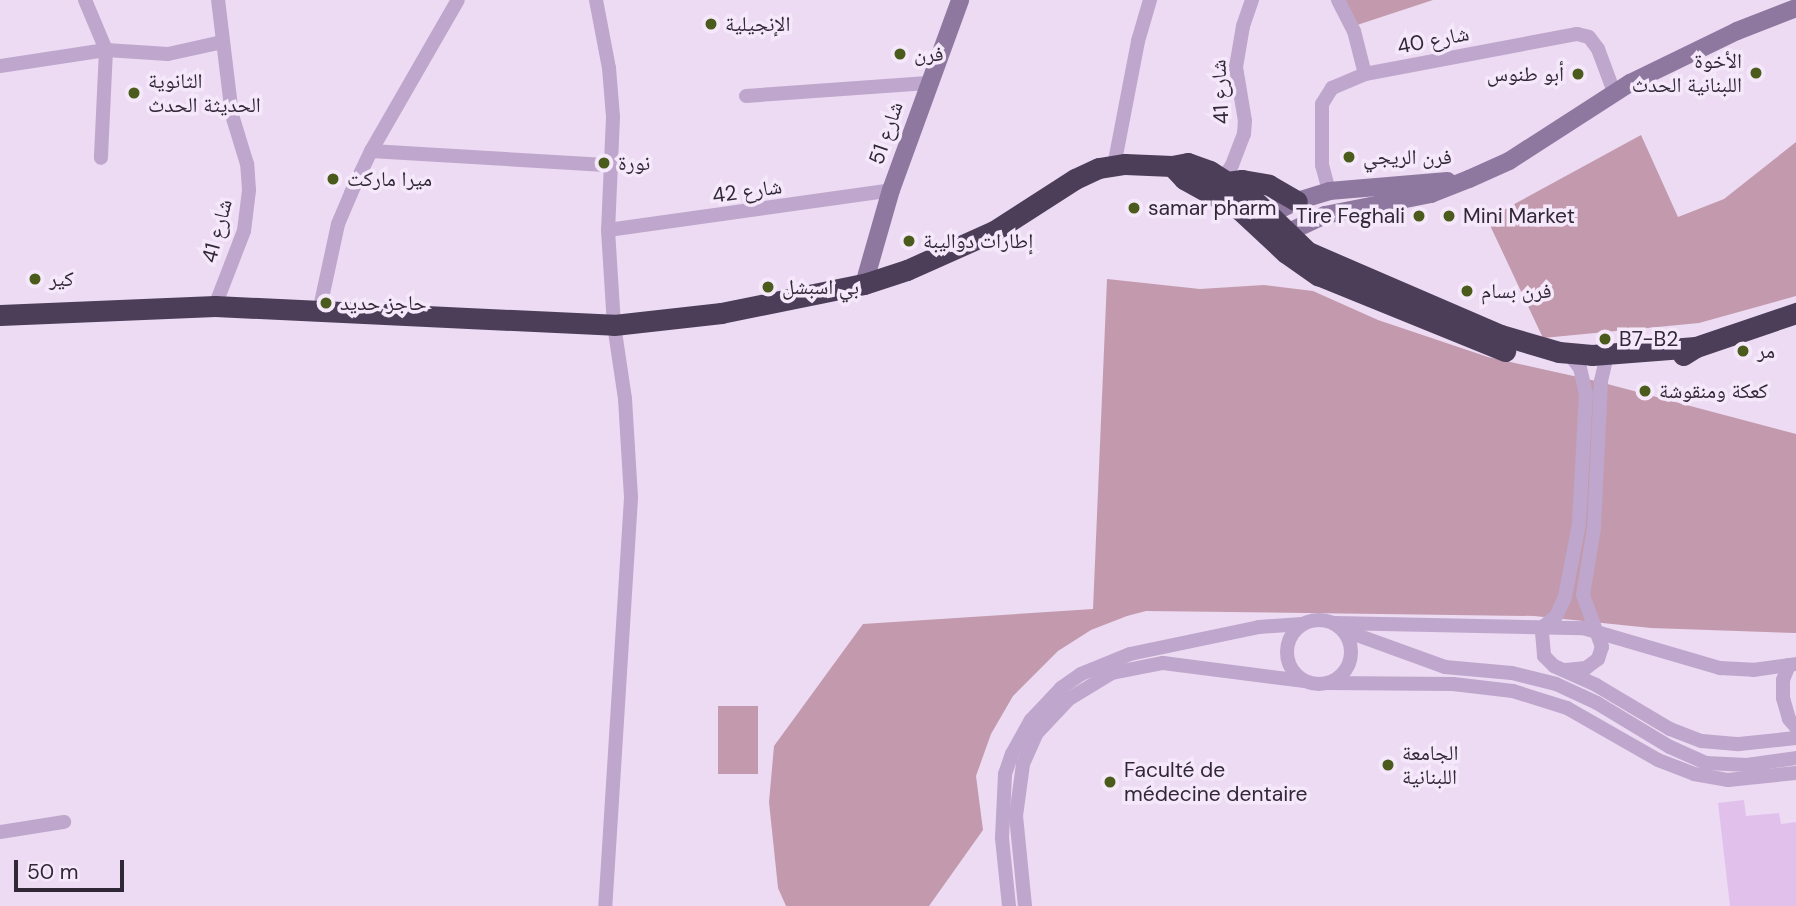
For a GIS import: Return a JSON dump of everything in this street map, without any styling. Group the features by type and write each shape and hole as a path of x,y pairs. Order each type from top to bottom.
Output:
{"highway":[{"path":"0,315 215,306 614,325 721,313 864,284 925,262 994,231 1075,179 1114,166 1172,166 1188,163 1225,180 1279,236 1308,253 1437,305 1501,335 1575,361 1605,362 1696,348 1796,313"},
{"path":"1172,166 1184,179 1262,218"},
{"path":"1225,180 1269,185 1297,201"}],"main road":[{"name":"شارع 51","path":"864,284 891,190 960,0"},
{"path":"1279,236 1325,215 1431,194 1469,179 1509,161 1615,92 1737,31 1796,8"},
{"path":"1262,218 1297,201 1329,191 1469,179"}],"street":[{"path":"85,0 106,50 101,158"},
{"name":"شارع 41","path":"215,306 244,231 249,190 247,164 232,115 218,0"},
{"path":"319,312 338,224 371,151 458,0"},
{"path":"596,0 609,68 613,117 608,230 614,325 625,399 631,498 606,906"},
{"path":"1114,166 1138,41 1150,0"},
{"name":"شارع 41","path":"1225,180 1244,134 1245,121 1236,67 1243,26 1252,0"},
{"path":"1338,0 1354,31 1365,74"},
{"name":"شارع 40","path":"1329,191 1322,165 1322,104 1332,88 1365,74 1577,34 1589,37 1598,49 1615,92"},
{"path":"0,66 20,66 39,58 106,50 168,54 222,42"},
{"path":"746,96 928,83"},
{"path":"371,151 610,165"},
{"name":"شارع 42","path":"608,230 891,190"},
{"path":"1575,361 1587,393 1576,550 1561,607 1556,616 1544,626 1541,639 1544,656 1670,729 1702,741 1740,744 1796,738"},
{"path":"1566,670 1586,668 1598,659 1602,647 1590,620 1584,595 1594,528 1605,362"},
{"path":"1009,906 1002,838 1005,774 1022,736 1053,696 1081,674 1130,653 1259,627 1302,624 1312,620 1339,627 1437,665 1512,673 1556,684 1597,703 1670,747 1706,762 1747,765 1796,760 1790,774 1728,780 1694,774 1658,760 1567,709 1513,691 1454,684 1321,685 1163,663 1112,673 1069,699 1037,733 1023,764 1016,816 1025,906"},
{"path":"1302,624 1293,632 1286,653 1288,664 1303,681"},
{"path":"1339,627 1544,626 1597,631 1720,668 1753,670 1793,665"},
{"path":"1329,683 1346,670 1350,660 1349,640 1339,627"},
{"path":"1793,665 1783,680 1783,698 1789,719 1796,727"},
{"path":"0,832 64,822"}],"shaded area":[{"path":"1339,0 1433,0 1351,27"},
{"path":"1641,135 1678,217 1724,199 1796,142 1796,296 1699,323 1543,338 1487,219"},
{"path":"1107,279 1200,289 1264,285 1313,291 1378,320 1488,357 1596,381 1796,434 1796,633 1651,628 1534,616 1146,611 1127,616 1091,630 1058,651 1013,696 991,734 976,776 983,830 929,906 786,906 778,888 769,802 774,746 863,624 1093,609"},
{"path":"718,706 758,706 758,774 718,774"},
{"path":"1744,800 1746,816 1779,813 1781,824 1796,822 1796,906 1730,906 1718,803"}],"place":[{"name":"الإنجيلية","path":"711,24"},
{"name":"فرن","path":"900,54"},
{"name":"الأخوة اللبنانية الحدث","path":"1756,73"},
{"name":"أبو طنوس","path":"1578,74"},
{"name":"الثانوية الحديثة الحدث","path":"134,93"},
{"name":"فرن الريجي","path":"1349,157"},
{"name":"نورة","path":"604,163"},
{"name":"ميرا ماركت","path":"333,179"},
{"name":"samar pharm","path":"1134,208"},
{"name":"Tire Feghali","path":"1419,216"},
{"name":"Mini Market","path":"1449,216"},
{"name":"إطارات دواليبة","path":"909,241"},
{"name":"كير","path":"35,279"},
{"name":"بي اسبشل","path":"768,287"},
{"name":"فرن بسام","path":"1467,291"},
{"name":"حاجز حديد","path":"326,303"},
{"name":"B7-B2","path":"1605,339"},
{"name":"مر","path":"1743,351"},
{"name":"كعكة ومنقوشة","path":"1645,391"},
{"name":"الجامعة اللبنانية","path":"1388,765"},
{"name":"Faculté de médecine dentaire","path":"1110,782"}]}
